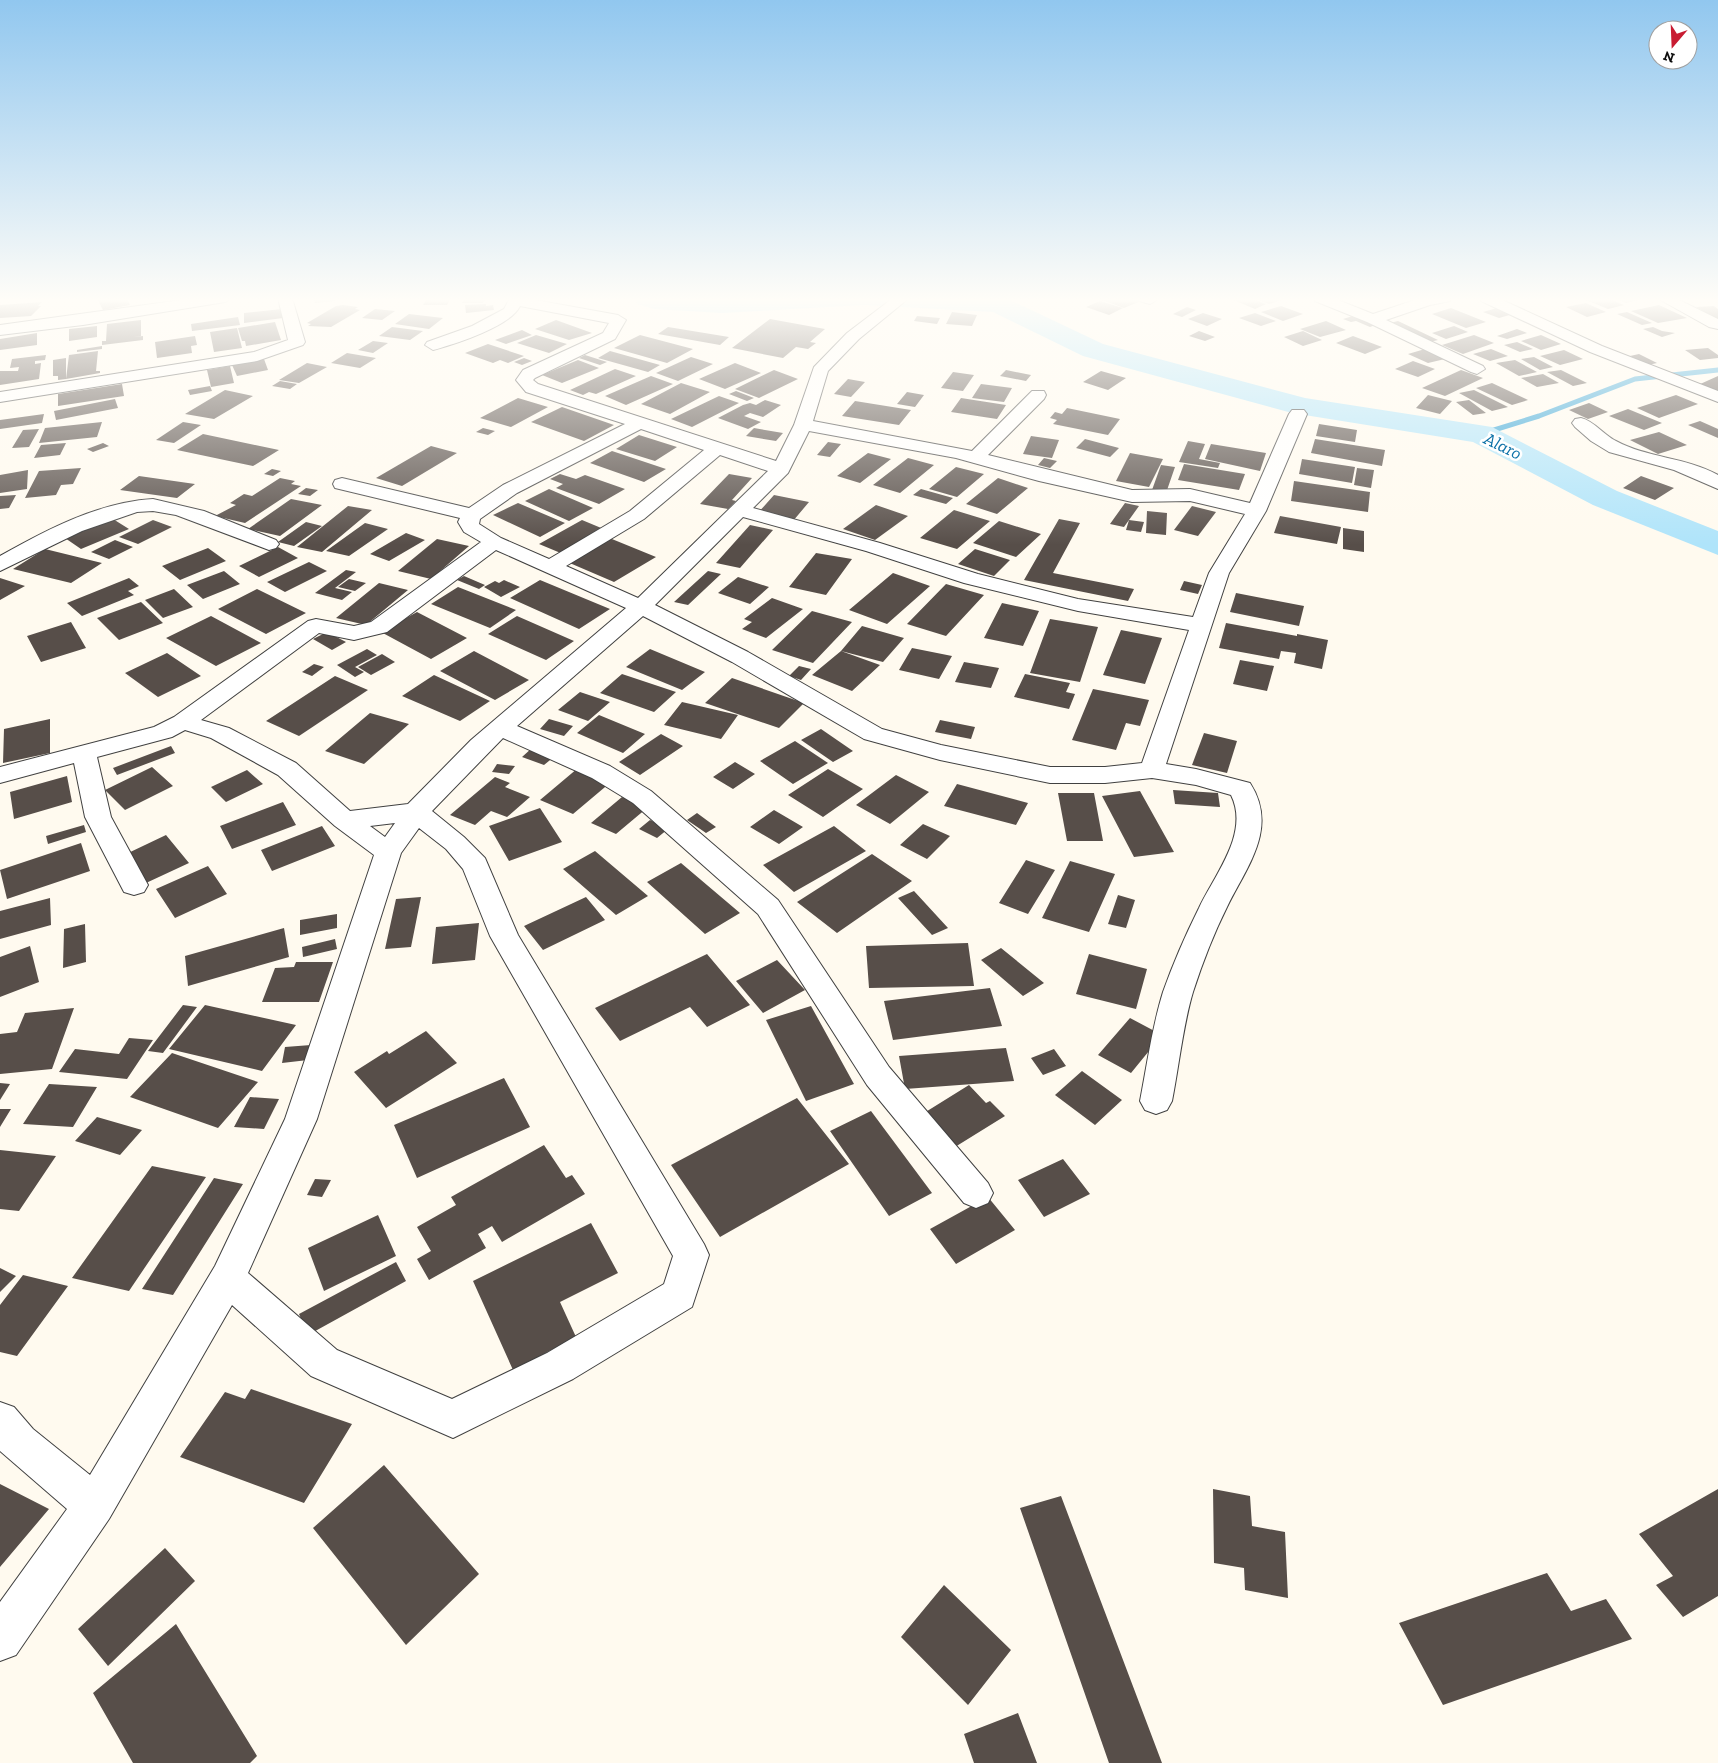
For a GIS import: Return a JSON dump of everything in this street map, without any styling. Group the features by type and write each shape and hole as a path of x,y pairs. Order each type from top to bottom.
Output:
{"street":[{"path":"0,397 105,380"},
{"path":"524,380 532,388 780,469"},
{"path":"0,1639 95,1505 228,1278 301,1119 388,852 416,812 480,745 641,607 780,469 802,425 817,380"},
{"path":"1675,380 1718,397"},
{"path":"974,458 1038,395"},
{"path":"1152,770 1219,572 1256,511 1298,414"},
{"path":"638,424 510,489 472,515 468,522 471,528 494,542 641,607 740,657 873,734 940,752 1050,776 1104,775 1152,770 1196,777 1241,789 1249,805 1249,824 1238,862 1213,907 1178,993 1156,1101"},
{"path":"1581,424 1598,439 1615,448 1706,474 1718,483"},
{"path":"802,425 974,458 1132,496 1190,495 1224,501 1256,511"},
{"path":"550,567 637,515 716,449"},
{"path":"342,484 472,515"},
{"path":"0,565 52,536 119,511 144,506 188,513 269,544"},
{"path":"739,510 873,547 970,579 1078,605 1201,625"},
{"path":"0,775 163,732 182,722 302,634 316,626 354,633 379,627 494,542"},
{"path":"182,722 220,733 286,768 344,820 388,852"},
{"path":"500,727 601,772 642,797 768,907 878,1076 976,1193"},
{"path":"84,754 98,817 134,885"},
{"path":"228,1278 324,1363 453,1419 560,1366 679,1295 691,1254 504,936 475,865 455,842 416,812 344,820"},
{"path":"0,1421 19,1442 95,1505"}],"building":[{"path":"0,380 31,380 0,385"},
{"path":"209,380 233,380 234,383 211,387"},
{"path":"281,380 304,380 299,383"},
{"path":"555,380 569,380 562,383"},
{"path":"591,380 627,380 596,394 589,392 583,395 570,390"},
{"path":"641,380 663,380 673,384 626,405 605,396"},
{"path":"702,380 745,380 725,389"},
{"path":"753,380 795,380 759,398 735,389"},
{"path":"847,380 865,382 851,397 834,394"},
{"path":"947,380 970,380 963,391 941,388"},
{"path":"1086,380 1123,380 1108,390 1083,382"},
{"path":"1439,380 1478,380 1445,396 1422,388"},
{"path":"1525,380 1554,380 1559,383 1537,387"},
{"path":"1562,380 1582,380 1587,383 1573,386"},
{"path":"1709,380 1718,380 1718,392 1698,385"},
{"path":"280,381 297,384 290,389 272,386"},
{"path":"681,383 710,392 670,414 641,404"},
{"path":"1492,383 1528,400 1512,405 1476,388"},
{"path":"122,384 124,396 58,406 58,394"},
{"path":"981,384 1012,388 1004,402 972,398"},
{"path":"210,386 212,391 190,395 188,390"},
{"path":"225,390 253,396 214,419 185,414"},
{"path":"1474,390 1508,407 1492,411 1459,393"},
{"path":"736,391 754,398 747,401 729,394"},
{"path":"907,392 924,395 915,407 897,404"},
{"path":"1428,395 1452,401 1440,414 1416,408"},
{"path":"1676,395 1698,404 1659,418 1637,408"},
{"path":"719,396 739,403 692,427 671,419"},
{"path":"518,398 548,407 511,427 480,418"},
{"path":"961,398 1006,405 997,419 951,412"},
{"path":"115,399 118,408 56,420 54,411"},
{"path":"765,400 781,405 763,417 750,413 744,416 761,422 748,429 718,418 743,405 750,403 756,405"},
{"path":"1469,400 1486,413 1473,415 1456,402"},
{"path":"855,401 911,410 899,425 842,416"},
{"path":"1589,403 1608,412 1588,419 1569,410"},
{"path":"562,407 614,425 584,441 531,422"},
{"path":"1067,408 1120,419 1108,435 1053,424 1057,420 1050,418 1055,412 1062,414"},
{"path":"1628,409 1662,423 1644,430 1609,416"},
{"path":"44,414 42,423 0,429 0,420"},
{"path":"1700,421 1718,429 1718,438 1688,425"},
{"path":"102,422 97,437 39,443 45,428"},
{"path":"183,422 201,425 174,443 156,440"},
{"path":"1319,424 1357,430 1355,442 1316,436"},
{"path":"483,428 495,431 488,435 476,432"},
{"path":"754,428 783,433 776,441 746,436"},
{"path":"39,429 29,447 12,448 23,430"},
{"path":"1659,432 1687,445 1658,454 1630,440"},
{"path":"203,434 279,450 253,466 177,450"},
{"path":"639,435 677,447 655,461 616,449"},
{"path":"1031,436 1059,440 1052,458 1023,454"},
{"path":"1085,439 1119,448 1110,457 1076,448"},
{"path":"1315,439 1385,450 1382,466 1311,453"},
{"path":"1188,441 1205,444 1199,459 1220,463 1218,468 1179,462"},
{"path":"828,442 841,444 830,457 817,455"},
{"path":"66,443 60,455 34,458 41,445"},
{"path":"103,443 109,446 93,452 87,449"},
{"path":"1211,444 1266,453 1260,471 1205,459"},
{"path":"431,446 457,453 402,486 376,478"},
{"path":"612,451 666,469 644,482 590,463"},
{"path":"868,453 891,459 860,483 837,476"},
{"path":"1130,453 1163,459 1149,487 1116,481"},
{"path":"908,458 934,465 900,493 873,485"},
{"path":"1044,458 1057,461 1050,468 1038,465"},
{"path":"1302,459 1355,467 1352,483 1299,474"},
{"path":"1184,464 1245,474 1239,490 1178,480"},
{"path":"1161,465 1175,467 1166,493 1152,490"},
{"path":"956,467 984,474 957,497 929,489"},
{"path":"81,468 73,484 61,485 56,495 25,498 39,471"},
{"path":"1357,468 1374,470 1371,488 1354,485"},
{"path":"272,469 281,471 273,476 264,474"},
{"path":"28,470 27,489 0,493 0,475"},
{"path":"560,474 576,479 585,475 625,489 599,504 556,488 563,484 550,479"},
{"path":"729,474 752,478 732,500 736,501 728,509 700,504"},
{"path":"139,476 195,484 177,498 120,490"},
{"path":"1641,476 1674,488 1655,500 1623,488"},
{"path":"280,478 295,481 291,484 301,486 245,523 215,516 236,505 230,503 244,494 252,496"},
{"path":"998,478 1028,488 997,514 966,504"},
{"path":"1294,481 1370,492 1368,512 1291,501"},
{"path":"306,488 318,490 310,496 298,494"},
{"path":"549,489 593,508 569,521 525,501"},
{"path":"921,489 953,498 946,504 913,495"},
{"path":"16,495 9,508 0,509 0,496"},
{"path":"774,495 809,502 793,521 757,514"},
{"path":"291,499 322,505 280,536 248,529"},
{"path":"518,503 565,523 540,537 493,515"},
{"path":"1125,503 1139,506 1124,527 1110,524"},
{"path":"876,505 908,516 875,540 843,529"},
{"path":"348,506 372,510 322,552 297,547"},
{"path":"1192,506 1216,512 1198,536 1174,530"},
{"path":"954,510 990,521 957,549 920,538"},
{"path":"1147,511 1167,513 1166,535 1146,533"},
{"path":"1280,516 1341,527 1337,544 1274,533"},
{"path":"113,519 129,529 81,549 65,538"},
{"path":"1059,519 1080,523 1053,573 1134,589 1128,601 1024,580"},
{"path":"153,520 172,527 138,544 119,537"},
{"path":"582,520 606,530 563,554 539,544"},
{"path":"1129,520 1144,522 1141,532 1126,530"},
{"path":"999,521 1041,534 1016,557 973,543"},
{"path":"306,522 322,526 294,546 278,542"},
{"path":"365,523 388,529 349,556 326,551"},
{"path":"750,525 773,530 740,568 716,563"},
{"path":"1343,528 1364,531 1364,552 1343,549"},
{"path":"406,533 425,540 389,561 370,554"},
{"path":"607,537 656,557 614,582 565,561"},
{"path":"437,539 469,546 431,579 398,571"},
{"path":"115,540 133,547 109,559 91,552"},
{"path":"278,547 298,558 259,577 239,566"},
{"path":"208,548 226,561 180,580 162,566"},
{"path":"45,549 102,563 71,583 13,569"},
{"path":"975,549 1010,560 994,576 958,564"},
{"path":"816,553 852,559 826,595 789,587"},
{"path":"309,562 327,571 285,592 267,582"},
{"path":"346,570 356,572 335,588 352,592 342,600 315,593"},
{"path":"224,571 240,584 203,599 187,585"},
{"path":"708,571 721,574 688,605 674,602"},
{"path":"893,573 930,586 887,624 849,610"},
{"path":"464,576 485,585 479,589 457,580"},
{"path":"738,577 769,587 750,604 718,593"},
{"path":"0,578 25,586 0,600"},
{"path":"129,578 139,586 128,591 134,595 82,616 67,603"},
{"path":"349,579 366,583 355,591 338,587"},
{"path":"504,580 520,587 501,597 484,587 495,581 499,583"},
{"path":"540,580 610,609 579,629 510,598"},
{"path":"1184,581 1202,585 1198,594 1180,590"},
{"path":"379,583 408,590 366,625 336,618"},
{"path":"946,584 984,595 946,636 907,624"},
{"path":"458,587 516,610 490,628 431,604"},
{"path":"174,589 193,607 163,618 145,600"},
{"path":"257,589 306,613 266,634 218,609"},
{"path":"1236,593 1304,606 1299,626 1230,612"},
{"path":"772,598 803,609 766,638 742,629 752,622 744,619"},
{"path":"141,602 163,623 119,640 97,618"},
{"path":"1002,603 1039,611 1023,646 984,638"},
{"path":"812,611 852,622 813,663 772,650"},
{"path":"417,612 467,638 431,659 381,632"},
{"path":"211,616 261,643 216,666 166,638"},
{"path":"517,616 574,641 546,660 488,634"},
{"path":"1050,619 1098,627 1080,682 1030,673"},
{"path":"71,622 86,648 41,662 27,636"},
{"path":"1226,623 1328,640 1322,669 1294,663 1296,653 1281,651 1279,659 1219,648"},
{"path":"862,626 904,638 883,662 841,651"},
{"path":"1121,630 1162,638 1145,684 1103,675"},
{"path":"327,632 346,642 332,650 313,639"},
{"path":"912,648 952,656 939,679 899,670"},
{"path":"367,649 377,655 355,667 364,672 355,677 337,665"},
{"path":"650,649 705,672 682,690 626,667"},
{"path":"474,651 529,680 495,700 440,671"},
{"path":"841,651 880,665 852,691 812,675"},
{"path":"167,653 201,676 158,697 125,673"},
{"path":"382,654 395,662 371,675 358,667"},
{"path":"1240,660 1274,666 1267,691 1233,684"},
{"path":"964,662 999,668 991,688 955,682"},
{"path":"314,664 324,667 312,676 302,672"},
{"path":"799,666 811,669 801,680 789,676"},
{"path":"622,674 676,692 654,712 600,693"},
{"path":"1025,674 1070,683 1066,692 1075,694 1069,709 1014,697"},
{"path":"434,675 490,701 460,721 402,696"},
{"path":"335,676 368,690 299,736 266,721"},
{"path":"732,678 804,703 779,728 705,703"},
{"path":"1093,689 1149,700 1140,726 1126,723 1116,750 1072,740"},
{"path":"580,692 610,702 588,721 558,710"},
{"path":"682,702 738,715 721,739 664,725"},
{"path":"370,713 409,724 364,764 325,751"},
{"path":"599,715 645,734 623,753 577,733"},
{"path":"50,719 50,753 3,763 4,729"},
{"path":"549,719 573,726 564,736 540,729"},
{"path":"940,720 975,727 971,739 935,732"},
{"path":"821,729 853,751 833,762 801,740"},
{"path":"1204,733 1237,741 1227,773 1192,765"},
{"path":"661,734 683,746 640,775 619,762"},
{"path":"795,741 828,763 793,784 760,761"},
{"path":"171,746 175,753 117,775 113,768"},
{"path":"532,748 555,756 544,765 522,757"},
{"path":"735,762 755,774 733,789 713,777"},
{"path":"497,764 515,766 509,774 492,772"},
{"path":"152,767 173,786 125,810 105,790"},
{"path":"578,768 611,782 573,814 540,800"},
{"path":"828,769 863,789 823,817 788,795"},
{"path":"247,770 263,784 226,802 211,787"},
{"path":"896,775 929,792 890,824 856,805"},
{"path":"67,776 72,802 14,819 10,792"},
{"path":"495,777 510,783 505,787 530,797 507,817 491,811 475,825 450,815"},
{"path":"957,784 1028,803 1016,825 944,806"},
{"path":"1173,790 1218,793 1220,807 1175,804"},
{"path":"1140,791 1174,852 1134,857 1102,796"},
{"path":"1058,793 1094,793 1103,841 1067,841"},
{"path":"622,797 647,808 616,834 591,823"},
{"path":"283,802 296,825 232,849 220,826"},
{"path":"540,808 562,842 509,861 489,826"},
{"path":"774,810 803,827 779,844 750,827"},
{"path":"697,813 716,827 706,833 687,820"},
{"path":"650,820 668,829 657,838 639,829"},
{"path":"923,824 950,836 927,859 900,845"},
{"path":"84,825 86,832 48,844 46,836"},
{"path":"322,826 335,846 272,871 261,850"},
{"path":"834,826 866,851 794,892 763,865"},
{"path":"166,835 189,863 146,883 124,855"},
{"path":"81,843 90,871 7,899 0,870"},
{"path":"595,851 648,896 616,915 563,869"},
{"path":"872,854 912,881 837,933 797,902"},
{"path":"1026,860 1055,870 1028,914 999,903"},
{"path":"1070,861 1115,874 1089,932 1042,918"},
{"path":"681,863 740,913 705,934 647,882"},
{"path":"208,866 227,894 175,918 156,889"},
{"path":"914,891 948,928 932,935 898,898"},
{"path":"1118,895 1135,900 1126,928 1108,924"},
{"path":"421,897 411,947 385,949 396,899"},
{"path":"586,897 605,920 543,950 524,926"},
{"path":"50,898 51,925 0,939 0,911"},
{"path":"337,914 337,928 300,935 300,920"},
{"path":"479,923 475,960 432,964 436,927"},
{"path":"85,924 86,962 63,968 64,929"},
{"path":"284,928 289,957 188,986 185,956"},
{"path":"335,939 337,949 303,957 302,947"},
{"path":"968,943 974,986 869,988 866,946"},
{"path":"30,946 39,982 0,997 0,957"},
{"path":"1001,948 1044,983 1023,996 981,960"},
{"path":"707,954 750,1005 707,1027 690,1007 620,1041 595,1008"},
{"path":"1089,954 1147,969 1136,1009 1076,994"},
{"path":"777,960 805,990 763,1013 736,981"},
{"path":"296,962 333,962 319,1002 262,1002 275,968 294,967"},
{"path":"990,988 1002,1026 893,1040 884,1001"},
{"path":"183,1005 197,1007 163,1053 148,1051"},
{"path":"205,1005 296,1025 262,1071 169,1049"},
{"path":"811,1006 854,1084 806,1101 766,1020"},
{"path":"74,1008 52,1069 0,1074 0,1034 17,1032 25,1013"},
{"path":"1130,1018 1162,1035 1131,1073 1098,1055"},
{"path":"426,1031 457,1063 386,1108 354,1072 387,1051 389,1054"},
{"path":"129,1038 153,1040 127,1079 59,1072 75,1049 119,1054"},
{"path":"311,1045 308,1060 282,1063 285,1047"},
{"path":"1006,1048 1014,1081 905,1089 899,1056"},
{"path":"1054,1049 1066,1066 1043,1075 1031,1058"},
{"path":"172,1053 258,1082 218,1128 130,1097"},
{"path":"1082,1071 1122,1100 1095,1125 1055,1095"},
{"path":"504,1078 530,1127 417,1178 394,1125"},
{"path":"0,1083 10,1084 0,1100"},
{"path":"49,1084 97,1087 73,1127 23,1124"},
{"path":"969,1085 986,1103 990,1101 1005,1116 955,1147 924,1113"},
{"path":"250,1097 279,1099 264,1129 234,1127"},
{"path":"797,1098 849,1164 720,1237 671,1165"},
{"path":"0,1109 11,1109 0,1127"},
{"path":"871,1111 932,1193 889,1216 830,1131"},
{"path":"97,1117 142,1130 120,1155 75,1141"},
{"path":"544,1145 566,1178 572,1175 585,1194 502,1242 492,1226 478,1234 486,1248 429,1280 417,1259 431,1251 417,1227 456,1205 451,1197"},
{"path":"0,1150 56,1156 19,1211 0,1209"},
{"path":"1063,1159 1090,1194 1044,1217 1018,1180"},
{"path":"152,1166 206,1177 129,1291 72,1278"},
{"path":"214,1178 243,1184 173,1295 142,1289"},
{"path":"315,1179 331,1180 322,1197 307,1195"},
{"path":"988,1197 1015,1230 956,1264 930,1229"},
{"path":"378,1215 396,1256 324,1291 308,1248"},
{"path":"591,1223 618,1273 560,1302 576,1337 513,1370 473,1281"},
{"path":"396,1262 406,1281 308,1335 299,1314"},
{"path":"0,1268 16,1276 0,1292"},
{"path":"23,1275 68,1286 17,1356 0,1352 0,1305"},
{"path":"251,1389 352,1424 304,1503 180,1457 225,1392 245,1399"},
{"path":"384,1465 479,1574 406,1645 313,1528"},
{"path":"0,1484 49,1509 0,1567"},
{"path":"1213,1489 1250,1496 1252,1526 1285,1532 1288,1598 1245,1590 1244,1568 1214,1563"},
{"path":"1718,1489 1718,1596 1683,1617 1656,1585 1673,1576 1639,1534"},
{"path":"1061,1496 1162,1763 1109,1763 1020,1508"},
{"path":"165,1548 195,1581 108,1666 78,1629"},
{"path":"1547,1573 1571,1611 1606,1599 1632,1639 1443,1705 1399,1623"},
{"path":"944,1585 1011,1650 968,1705 901,1637"},
{"path":"176,1624 257,1756 250,1763 133,1763 93,1693"},
{"path":"1018,1713 1037,1763 974,1763 964,1734"}],"waterway":[{"name":"Alaro","path":"1205,380 1303,407 1481,434 1605,498 1718,544"},
{"path":"1481,434 1539,416 1632,380"}]}
